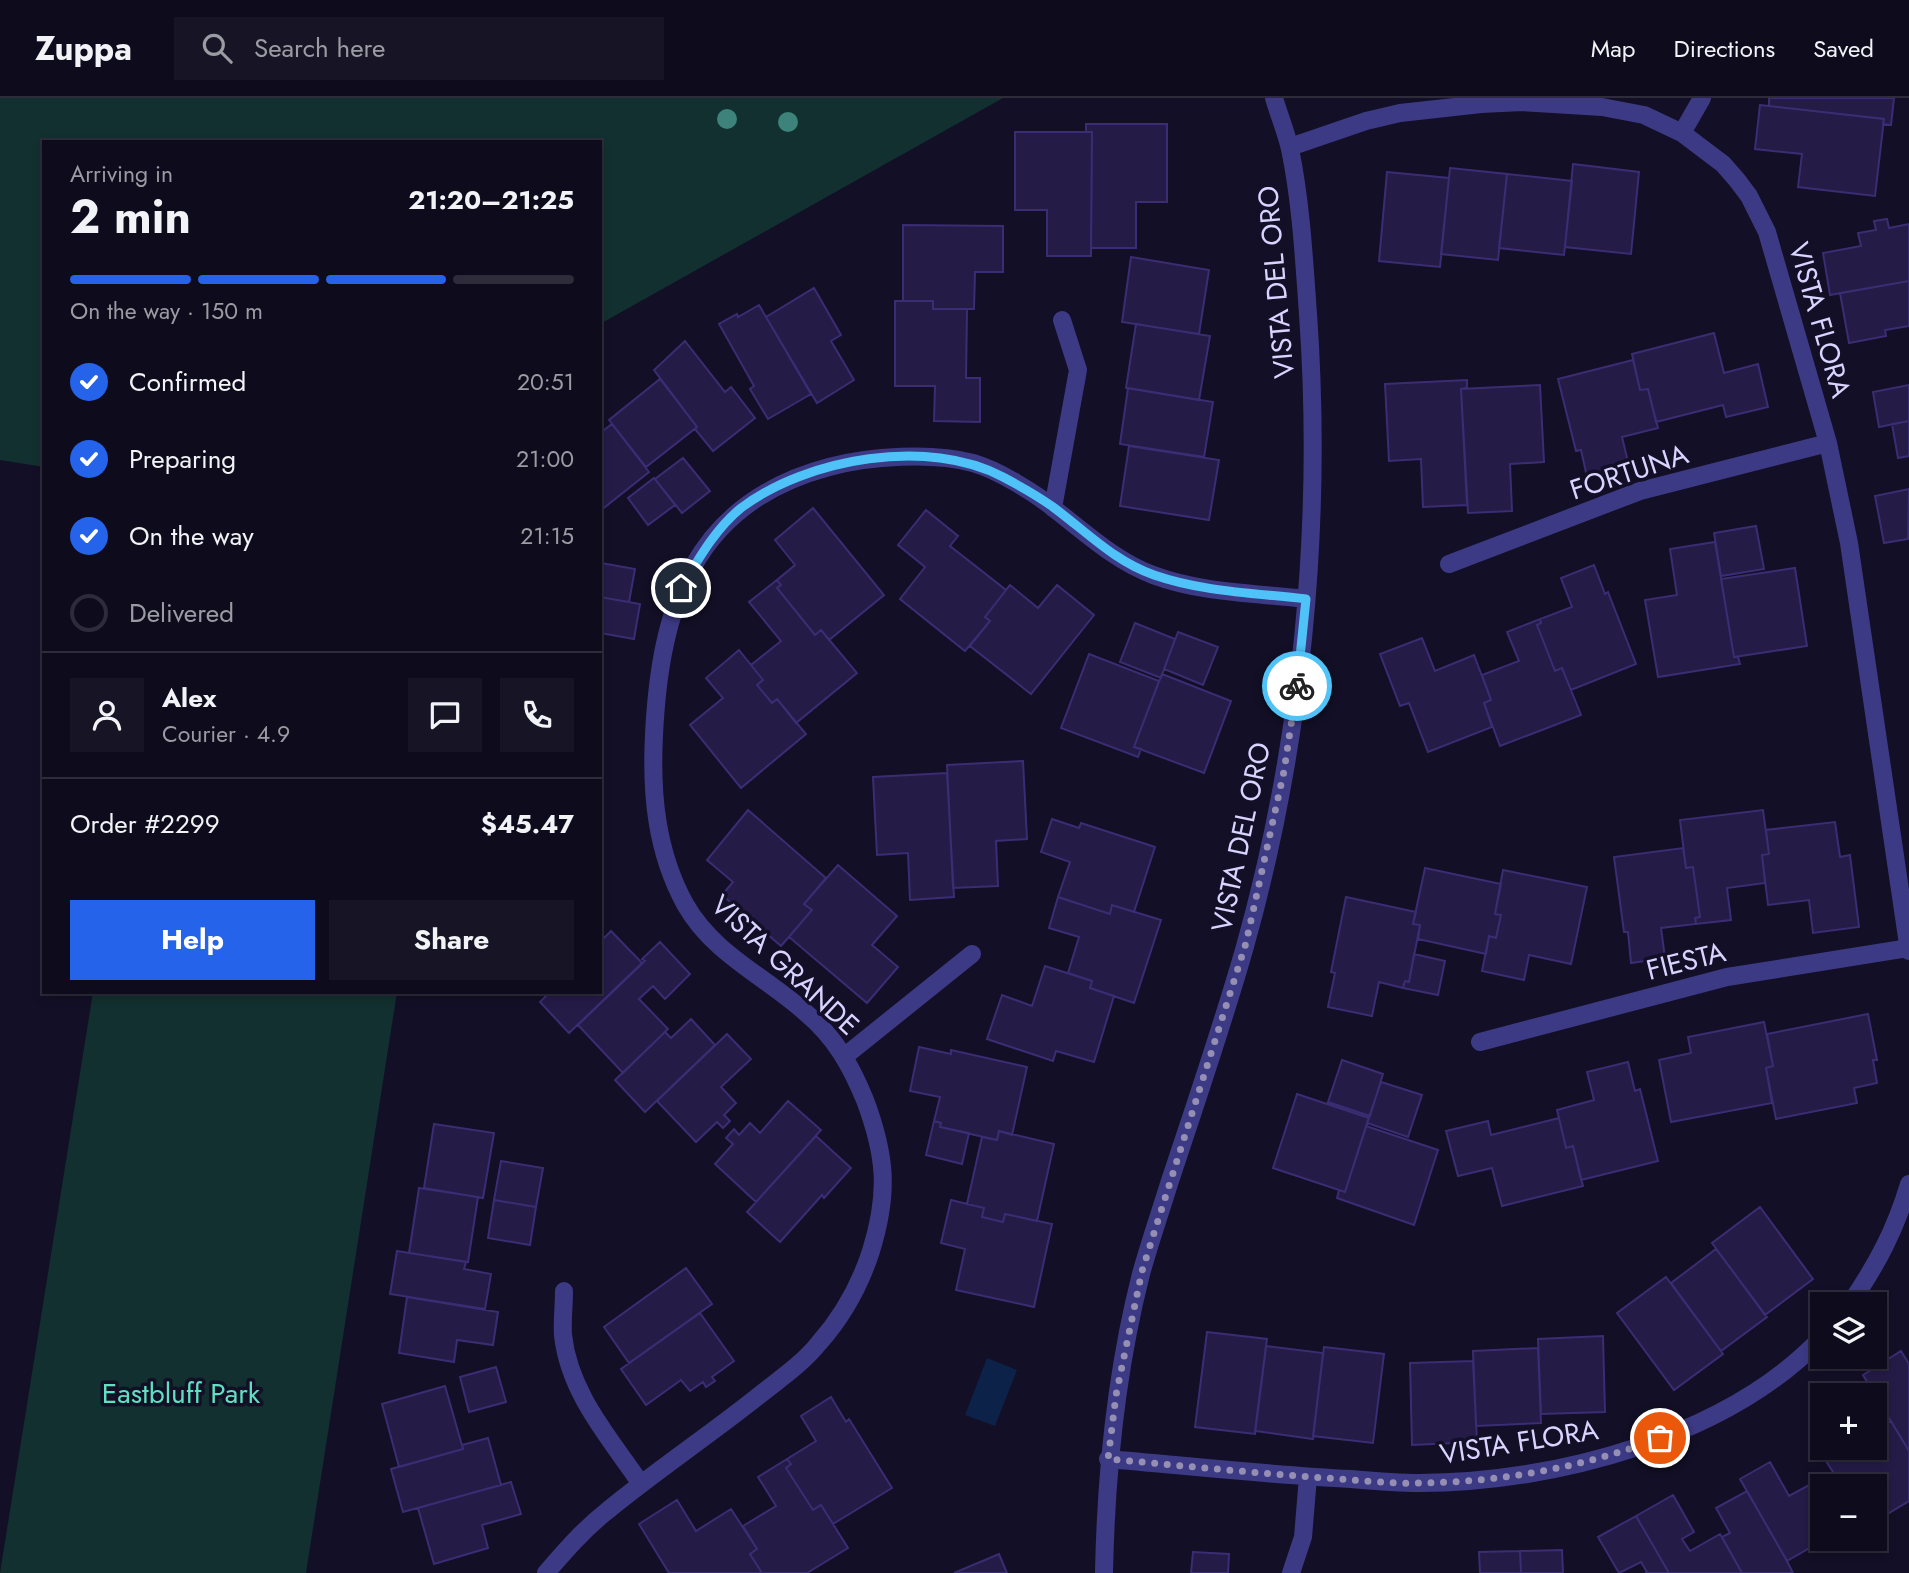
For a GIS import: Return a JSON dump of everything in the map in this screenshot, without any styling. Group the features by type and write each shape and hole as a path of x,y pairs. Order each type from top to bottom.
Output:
{"street":[{"name":"VISTA DEL ORO","path":"1104,1573 1108,1459 1116,1395 1142,1271 1243,954 1266,863 1298,678 1306,599 1313,475 1312,364 1304,254 1290,147 1274,98"},
{"path":"1682,133 1702,98"},
{"name":"VISTA FLORA","path":"1290,147 1366,121 1400,113 1481,104 1602,107 1644,116 1682,133 1723,164 1749,196 1767,232 1828,443 1851,556 1909,949"},
{"path":"1054,508 1078,370 1062,320"},
{"name":"FORTUNA","path":"1449,564 1640,491 1828,443"},
{"name":"VISTA GRANDE","path":"546,1573 573,1542 605,1512 745,1407 808,1354 839,1318 857,1287 871,1250 880,1213 884,1177 881,1146 845,1056 830,1035 805,1011 728,956 696,922 684,902 658,830 652,770 656,694 666,635 681,588 706,545 740,509 765,493 808,472 848,462 904,456 974,463 1054,508 1119,559 1153,575 1200,587 1306,599"},
{"name":"FIESTA","path":"1480,1042 1727,977 1909,949"},
{"path":"845,1056 972,954"},
{"path":"1858,1292 1905,1216 1909,1184"},
{"path":"564,1291 564,1336 571,1371 585,1404 641,1484"},
{"name":"VISTA FLORA","path":"1108,1459 1308,1477 1420,1483 1494,1478 1566,1466 1613,1454 1705,1420 1756,1393 1810,1349"},
{"path":"1291,1573 1303,1537 1308,1477"}],"green space":[{"path":"0,98 1003,98 602,323 602,140 42,140 42,467 0,460"},
{"name":"Eastbluff Park","path":"93,994 397,994 306,1573 0,1573"}],"water":[{"path":"987,1358 1017,1370 995,1426 965,1415"}],"building":[{"path":"1769,98 1894,98 1891,125 1883,124 1884,119 1769,106"},
{"path":"1760,105 1884,119 1875,196 1798,187 1802,154 1755,149"},
{"path":"1086,124 1167,124 1167,202 1136,202 1136,248 1091,248 1092,132 1086,132"},
{"path":"1015,132 1092,132 1091,256 1047,256 1047,210 1015,210"},
{"path":"1573,164 1639,172 1631,254 1565,247"},
{"path":"1450,168 1507,174 1498,260 1441,254"},
{"path":"1387,172 1449,178 1440,267 1379,261"},
{"path":"1507,174 1572,181 1564,255 1499,248"},
{"path":"1887,219 1889,228 1909,224 1909,281 1830,295 1823,253 1861,246 1858,233 1876,230 1874,221"},
{"path":"903,225 1003,226 1003,272 975,272 974,309 933,309 933,301 903,301"},
{"path":"1131,257 1209,270 1199,334 1122,322"},
{"path":"1909,281 1909,326 1885,330 1886,336 1849,343 1840,293"},
{"path":"814,288 841,335 831,341 854,380 817,403 766,317"},
{"path":"895,301 933,301 933,309 967,309 966,378 980,378 980,422 934,421 935,386 895,386"},
{"path":"759,305 811,394 768,419 750,389 754,386 719,324"},
{"path":"1136,324 1210,336 1199,400 1126,388"},
{"path":"1714,333 1724,373 1758,364 1768,407 1726,417 1723,405 1656,422 1648,389 1640,390 1632,354"},
{"path":"685,341 725,392 731,387 755,418 713,451 654,370"},
{"path":"1633,360 1640,390 1648,389 1658,428 1622,437 1629,466 1587,477 1581,450 1576,451 1558,379"},
{"path":"660,379 697,427 646,467 609,420"},
{"path":"1467,380 1467,388 1461,389 1467,505 1423,507 1421,459 1389,461 1385,384"},
{"path":"1540,385 1544,462 1510,464 1512,511 1468,513 1461,389"},
{"path":"1909,385 1909,421 1879,427 1873,392"},
{"path":"1128,388 1213,402 1204,457 1120,444"},
{"path":"1909,421 1909,456 1898,458 1892,424"},
{"path":"612,424 649,472 602,509 602,432"},
{"path":"1129,446 1219,460 1209,520 1120,506"},
{"path":"683,458 710,491 682,513 655,479"},
{"path":"654,478 675,505 648,525 628,498"},
{"path":"1909,489 1908,539 1884,543 1875,496"},
{"path":"813,508 884,595 829,640 821,630 815,635 777,588 781,585 777,580 795,565 775,540"},
{"path":"926,510 958,536 950,546 1006,590 985,617 990,621 965,651 900,599 925,567 898,545"},
{"path":"1756,526 1764,569 1721,576 1714,533"},
{"path":"1715,542 1734,657 1738,657 1740,664 1658,677 1645,600 1677,595 1670,549"},
{"path":"602,563 635,569 629,602 602,597"},
{"path":"1594,565 1605,594 1608,592 1636,664 1571,690 1562,668 1555,671 1537,625 1541,623 1540,619 1572,607 1561,578"},
{"path":"1795,568 1807,646 1734,657 1721,579"},
{"path":"777,580 781,585 777,588 815,635 821,630 857,673 796,723 777,699 772,703 757,685 763,680 751,665 781,641 749,602"},
{"path":"1010,585 1038,608 1057,585 1094,615 1031,694 970,646 990,621 985,617"},
{"path":"602,597 640,604 634,639 602,633"},
{"path":"1540,619 1541,623 1537,625 1555,671 1562,668 1581,715 1500,746 1484,703 1491,700 1482,675 1519,661 1507,632"},
{"path":"1135,623 1175,639 1161,678 1120,662"},
{"path":"1178,632 1218,647 1203,685 1164,669"},
{"path":"1422,638 1435,671 1474,655 1491,700 1484,703 1492,727 1428,752 1409,703 1400,706 1380,654"},
{"path":"739,650 763,680 757,685 772,703 777,699 806,734 741,788 690,725 723,698 706,678"},
{"path":"1089,654 1159,681 1134,747 1141,749 1138,757 1061,728"},
{"path":"1162,674 1231,701 1204,773 1134,747"},
{"path":"1023,761 1027,839 996,841 998,886 953,888 947,765"},
{"path":"947,773 954,897 910,900 908,853 877,855 873,777"},
{"path":"748,810 826,878 804,904 812,910 781,946 722,895 733,882 707,860"},
{"path":"1763,810 1769,854 1762,855 1765,883 1727,888 1731,920 1696,924 1695,918 1700,917 1693,867 1686,868 1680,820"},
{"path":"1052,819 1079,828 1081,823 1155,847 1134,912 1112,905 1110,914 1058,897 1070,862 1041,852"},
{"path":"1835,822 1840,857 1850,855 1859,927 1813,933 1809,900 1768,905 1762,855 1769,854 1766,830"},
{"path":"1683,848 1686,868 1693,867 1700,917 1695,918 1696,924 1661,928 1665,958 1631,963 1614,857"},
{"path":"838,865 897,916 872,945 898,967 867,1003 789,937 812,910 804,904"},
{"path":"1425,868 1501,884 1495,914 1501,915 1496,938 1489,936 1486,954 1418,939 1420,925 1413,924"},
{"path":"1503,870 1587,887 1571,964 1529,955 1524,980 1482,971 1489,936 1496,938 1501,915 1495,914"},
{"path":"1058,897 1110,914 1112,905 1161,920 1134,1003 1090,988 1092,981 1068,973 1079,937 1049,928"},
{"path":"1346,897 1416,912 1413,924 1420,925 1409,982 1405,981 1403,988 1379,982 1372,1016 1328,1007 1335,973 1331,972"},
{"path":"611,931 642,963 569,1033 540,1002 548,994 602,994 602,940"},
{"path":"660,942 690,974 665,999 653,986 639,999 668,1029 623,1073 578,1025 645,961 642,959"},
{"path":"1414,954 1445,961 1438,995 1403,988 1405,981 1409,982"},
{"path":"1045,966 1092,981 1090,988 1114,996 1094,1062 1056,1051 1053,1061 987,1039 1002,995 1032,1006"},
{"path":"1868,1014 1877,1060 1873,1060 1877,1083 1854,1088 1857,1103 1776,1119 1766,1068 1773,1066 1767,1034"},
{"path":"691,1019 715,1045 645,1112 615,1080 665,1032 671,1038"},
{"path":"1764,1022 1773,1066 1766,1068 1772,1103 1671,1122 1659,1060 1691,1053 1688,1037"},
{"path":"727,1034 751,1059 721,1087 736,1103 724,1115 730,1121 723,1128 717,1122 696,1142 657,1101"},
{"path":"919,1047 951,1054 951,1050 1027,1067 1012,1135 999,1131 997,1140 940,1127 941,1123 934,1121 940,1097 910,1091"},
{"path":"1342,1060 1383,1074 1370,1116 1328,1102"},
{"path":"1628,1062 1635,1091 1640,1089 1658,1161 1581,1180 1573,1146 1566,1148 1557,1110 1594,1100 1587,1072"},
{"path":"1381,1082 1422,1095 1408,1137 1367,1123"},
{"path":"1297,1094 1369,1118 1345,1192 1273,1168"},
{"path":"788,1101 821,1130 756,1202 715,1164 733,1144 726,1138 734,1129 739,1135 750,1123 760,1133"},
{"path":"1559,1118 1566,1148 1573,1146 1583,1186 1502,1206 1492,1168 1458,1176 1446,1131 1488,1121 1491,1135"},
{"path":"934,1121 941,1123 940,1127 969,1133 962,1164 926,1155"},
{"path":"434,1124 494,1133 483,1198 424,1188"},
{"path":"1366,1126 1438,1150 1414,1225 1337,1198 1339,1190 1345,1192"},
{"path":"999,1131 1054,1144 1037,1221 1005,1214 1003,1222 982,1217 984,1208 967,1204 982,1137 997,1140"},
{"path":"816,1136 851,1168 824,1198 822,1195 780,1242 747,1212"},
{"path":"501,1161 543,1168 536,1207 494,1200"},
{"path":"419,1188 478,1197 468,1262 409,1253"},
{"path":"494,1200 536,1207 530,1245 488,1238"},
{"path":"951,1200 984,1208 982,1217 1003,1222 1005,1214 1052,1224 1034,1307 956,1290 965,1249 941,1243"},
{"path":"1760,1207 1813,1279 1765,1315 1712,1243"},
{"path":"1716,1249 1767,1317 1721,1351 1671,1283"},
{"path":"397,1251 466,1262 464,1269 491,1274 485,1309 390,1294"},
{"path":"686,1268 712,1304 629,1363 604,1327"},
{"path":"1666,1277 1723,1354 1674,1390 1617,1313"},
{"path":"407,1297 498,1312 493,1345 457,1340 454,1362 399,1353"},
{"path":"700,1313 734,1361 712,1377 715,1381 706,1387 703,1382 690,1391 681,1380 646,1405 621,1369"},
{"path":"1207,1332 1267,1339 1255,1434 1195,1427"},
{"path":"1603,1336 1605,1412 1541,1414 1538,1339"},
{"path":"1266,1346 1323,1353 1313,1439 1255,1431"},
{"path":"1324,1347 1384,1354 1373,1443 1313,1436"},
{"path":"1538,1348 1541,1423 1476,1426 1473,1351"},
{"path":"1901,1351 1909,1364 1909,1451 1887,1415 1887,1383 1868,1383 1863,1375 1872,1369 1887,1369 1887,1360"},
{"path":"1473,1361 1477,1442 1412,1445 1410,1363"},
{"path":"496,1367 506,1402 469,1412 460,1377"},
{"path":"445,1386 463,1449 399,1467 382,1404"},
{"path":"831,1397 846,1422 849,1419 892,1488 833,1524 821,1505 813,1510 786,1468 791,1464 787,1459 816,1441 801,1416"},
{"path":"1891,1421 1909,1451 1909,1501 1887,1514 1887,1474 1834,1474 1826,1461 1887,1460 1887,1423"},
{"path":"488,1438 501,1485 403,1512 391,1469 463,1449 462,1445"},
{"path":"787,1459 791,1464 786,1468 813,1510 821,1505 848,1548 807,1573 762,1573 750,1554 757,1549 743,1526 776,1506 758,1477"},
{"path":"1770,1462 1789,1496 1809,1485 1810,1548 1787,1561 1740,1479"},
{"path":"511,1482 521,1514 482,1525 488,1548 434,1564 418,1508"},
{"path":"1747,1491 1793,1573 1742,1573 1722,1537 1730,1533 1716,1508"},
{"path":"1673,1495 1694,1532 1682,1539 1690,1551 1720,1534 1742,1573 1669,1573 1636,1516"},
{"path":"677,1500 696,1531 731,1509 757,1549 750,1554 762,1573 669,1573 639,1524"},
{"path":"1636,1516 1669,1573 1645,1573 1647,1572 1641,1562 1619,1573 1598,1537"},
{"path":"1562,1550 1563,1573 1521,1573 1520,1551"},
{"path":"1520,1551 1521,1573 1480,1573 1479,1552"},
{"path":"1193,1552 1229,1554 1228,1573 1191,1573"},
{"path":"999,1554 1007,1573 954,1573"}],"way so far":[{"path":"1297,686 1266,863 1246,943 1142,1271 1127,1333 1108,1459 1308,1477 1420,1483 1494,1478 1566,1466 1660,1438"}],"route":[{"path":"681,588 706,545 740,509 765,493 808,472 848,462 904,456 974,463 1054,508 1119,559 1153,575 1200,587 1306,599 1297,686"}]}
